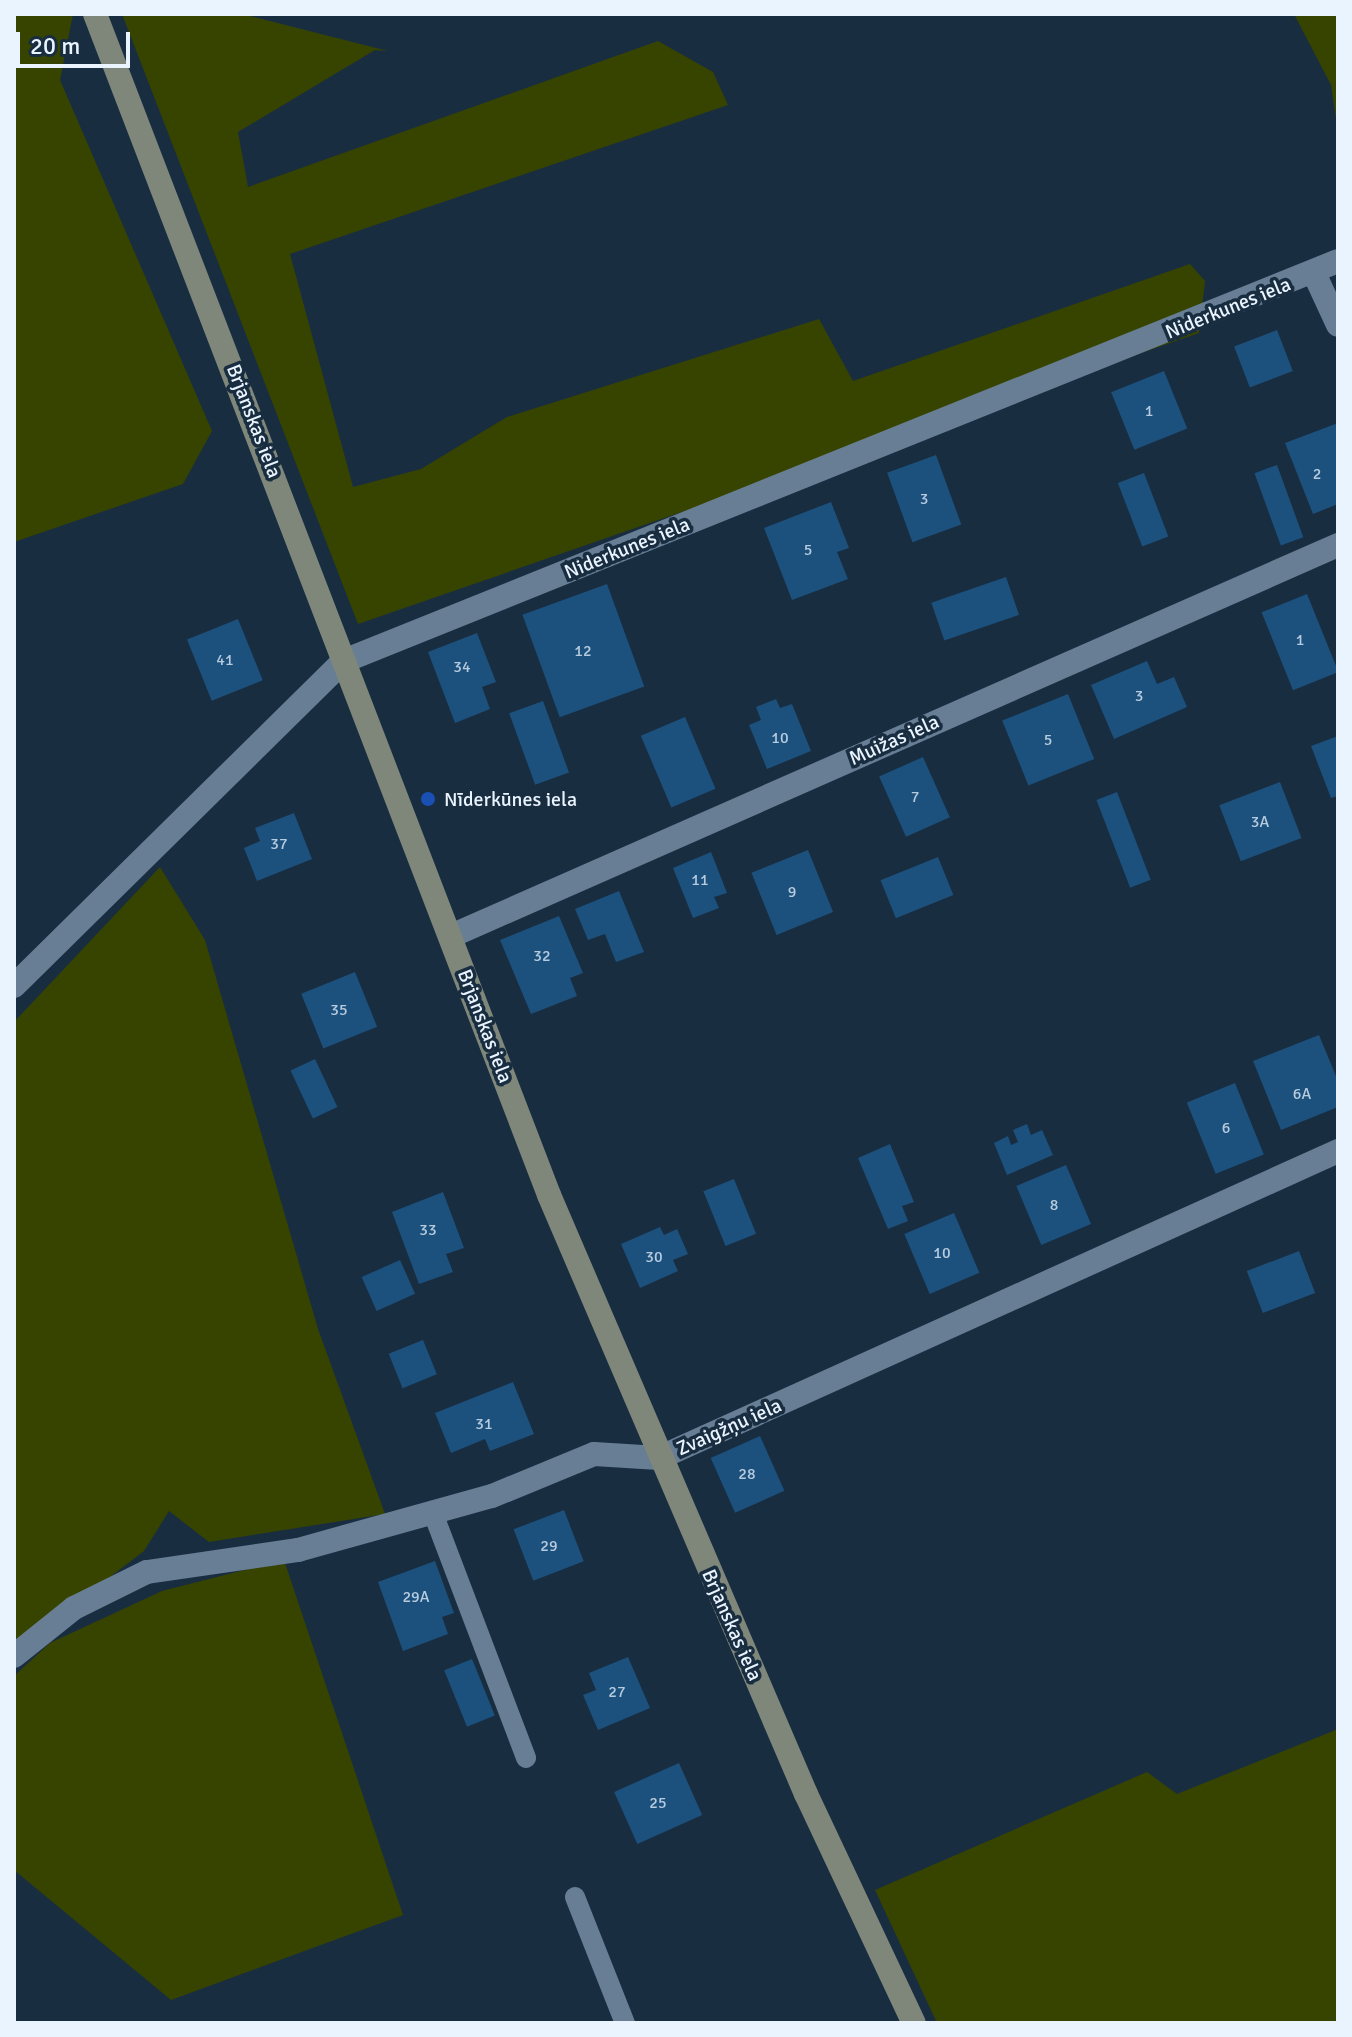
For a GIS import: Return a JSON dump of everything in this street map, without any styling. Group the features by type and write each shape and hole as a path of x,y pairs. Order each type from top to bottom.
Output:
{"main road":[{"name":"Brjanskas iela","path":"95,14 451,936 659,1458 914,2023"}],"street":[{"name":"Niderkunes iela","path":"14,986 344,661 1338,261"},
{"path":"1314,273 1338,325"},
{"name":"Muižas iela","path":"451,936 1338,545"},
{"name":"Zvaigžņu iela","path":"14,1656 74,1608 147,1572 298,1550 433,1513 594,1454 659,1458 1338,1151"}],"lane":[{"path":"433,1513 526,1758"},
{"path":"575,1897 625,2023"}],"green space":[{"path":"14,14 73,14 60,80 212,431 183,484 14,542"},
{"path":"122,14 242,14 388,51 375,50 238,132 248,187 658,41 713,72 728,105 290,254 353,487 421,469 507,417 819,319 853,381 1190,264 1205,281 1199,333 358,624"},
{"path":"1294,14 1338,14 1338,132 1331,85"},
{"path":"160,867 205,940 318,1329 385,1514 209,1542 169,1511 144,1551 14,1650 14,1022"},
{"path":"284,1560 403,1915 171,2000 14,1870 14,1676 50,1643 162,1591"},
{"path":"1338,1729 1338,2023 937,2023 875,1890 1147,1772 1177,1794"}],"building":[{"path":"1277,330 1293,371 1250,388 1234,346"},
{"path":"1164,371 1187,428 1134,450 1111,392"},
{"path":"1338,423 1338,504 1313,514 1285,443"},
{"path":"936,455 961,525 912,542 887,473"},
{"path":"1277,465 1303,537 1281,546 1254,473"},
{"path":"1144,473 1168,536 1142,547 1118,483"},
{"path":"831,502 849,548 837,552 848,579 792,600 764,528"},
{"path":"1006,577 1019,615 944,641 931,603"},
{"path":"607,584 644,686 560,717 522,615"},
{"path":"1307,594 1338,672 1293,690 1262,612"},
{"path":"238,619 263,680 212,701 187,640"},
{"path":"477,633 496,682 482,687 490,709 455,723 428,652"},
{"path":"1147,661 1157,684 1174,677 1187,707 1114,739 1091,685"},
{"path":"1068,694 1094,759 1028,785 1002,721"},
{"path":"776,699 780,708 792,704 811,751 767,769 749,725 761,720 756,707"},
{"path":"543,701 569,772 535,785 509,713"},
{"path":"685,717 715,789 671,808 641,736"},
{"path":"1338,736 1338,796 1331,798 1311,746"},
{"path":"923,757 950,817 906,837 879,777"},
{"path":"1280,782 1302,838 1241,861 1219,805"},
{"path":"1117,792 1151,880 1130,888 1096,800"},
{"path":"294,813 312,859 257,881 244,848 260,841 255,828"},
{"path":"808,850 833,912 777,935 751,873"},
{"path":"711,852 727,893 714,897 719,908 693,918 673,868"},
{"path":"938,857 953,895 896,918 881,880"},
{"path":"619,891 644,952 616,962 605,934 588,940 575,909"},
{"path":"559,916 583,973 570,978 577,996 531,1014 500,940"},
{"path":"355,972 377,1027 323,1048 301,994"},
{"path":"1319,1035 1338,1081 1338,1107 1281,1130 1253,1061"},
{"path":"315,1059 337,1107 313,1118 291,1070"},
{"path":"1235,1083 1264,1154 1216,1174 1187,1102"},
{"path":"1027,1124 1031,1135 1042,1130 1053,1155 1007,1175 994,1143 1008,1136 1011,1145 1018,1142 1013,1130"},
{"path":"890,1144 914,1202 902,1206 908,1221 888,1229 858,1158"},
{"path":"1066,1165 1091,1224 1041,1245 1016,1186"},
{"path":"734,1179 756,1234 726,1246 703,1191"},
{"path":"443,1192 464,1248 446,1254 453,1272 419,1284 392,1212"},
{"path":"954,1213 979,1273 930,1294 904,1234"},
{"path":"660,1227 664,1235 677,1229 688,1254 673,1260 678,1271 640,1288 621,1244"},
{"path":"1299,1251 1315,1293 1263,1313 1247,1271"},
{"path":"400,1260 415,1294 377,1311 362,1277"},
{"path":"423,1340 437,1374 403,1388 389,1354"},
{"path":"513,1382 534,1434 490,1451 485,1439 451,1453 435,1413"},
{"path":"760,1436 784,1491 735,1513 711,1458"},
{"path":"564,1510 584,1561 533,1581 514,1529"},
{"path":"435,1561 454,1613 442,1617 448,1634 403,1651 378,1582"},
{"path":"628,1657 650,1708 598,1730 583,1695 596,1690 589,1673"},
{"path":"472,1659 495,1716 467,1727 444,1670"},
{"path":"679,1763 702,1815 637,1844 614,1792"}],"place":[{"name":"Nīderkūnes iela","path":"428,799"}]}
